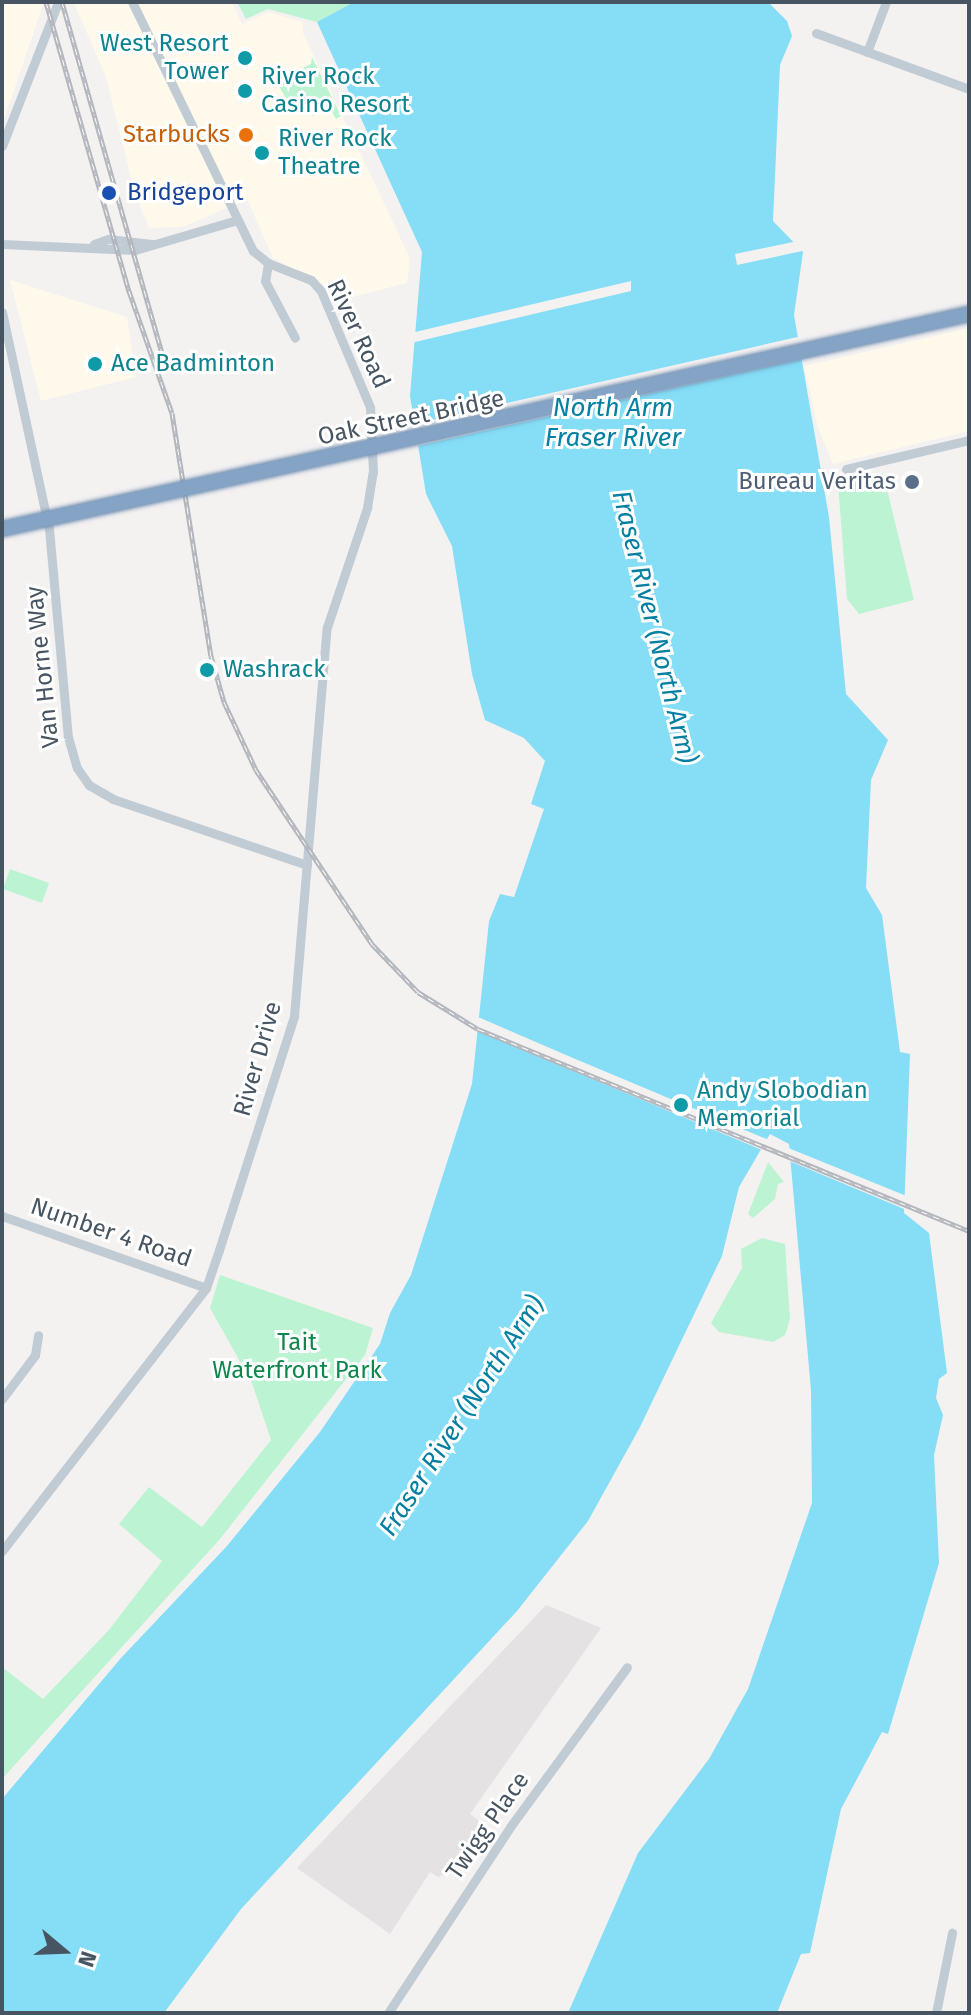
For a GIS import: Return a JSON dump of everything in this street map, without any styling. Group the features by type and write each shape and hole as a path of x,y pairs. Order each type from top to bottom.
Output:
{"highway":[{"name":"Oak Street Bridge","path":"2,521 969,306"},
{"name":"Oak Street Bridge","path":"2,529 969,314"}],"street":[{"path":"2,146 58,2"},
{"name":"River Road","path":"132,2 253,251 268,263 311,280 321,291 367,396 373,460"},
{"path":"867,52 886,2"},
{"path":"816,33 969,89"},
{"path":"2,244 94,244 124,251 155,245 237,220"},
{"path":"268,263 265,281 295,338"},
{"name":"Van Horne Way","path":"2,312 49,529 68,737 77,768 89,785 113,799 307,865"},
{"path":"846,469 969,440"},
{"name":"River Drive","path":"2,1551 206,1288 294,1016 327,627 367,508 373,460"},
{"name":"Number 4 Road","path":"2,1216 206,1288"},
{"path":"2,1399 35,1355 38,1335"},
{"name":"Twigg Place","path":"388,2013 510,1827 627,1667"},
{"path":"936,2013 952,1933"}],"shaded area":[{"path":"2,2 44,2 2,125"},
{"path":"232,2 242,24 268,12 303,22 303,33 410,258 407,283 337,301 329,288 273,258 247,199 183,227 149,228 135,194 106,77 74,3"},
{"path":"10,280 127,317 136,377 41,401"},
{"path":"969,328 969,431 833,464 818,428 804,366"},
{"path":"546,1605 601,1628 470,1814 481,1822 447,1873 438,1877 430,1872 390,1934 297,1868"}],"green space":[{"path":"237,2 354,2 317,22 268,9 246,19"},
{"path":"312,57 341,116 336,119 330,108 312,116 308,108 295,114 276,81 311,64"},
{"path":"883,473 914,600 859,614 847,599 838,484"},
{"path":"10,869 49,883 42,903 3,889"},
{"path":"768,1162 784,1182 778,1184 775,1199 753,1218 748,1214"},
{"path":"762,1238 785,1244 790,1319 785,1335 773,1342 719,1332 711,1323 742,1268 741,1249"},
{"name":"Tait Waterfront Park","path":"220,1275 373,1328 365,1355 220,1539 2,1779 2,1667 43,1699 108,1631 162,1561 119,1524 149,1487 202,1527 271,1440 252,1383 210,1308"}],"water":[{"name":"North Arm Fraser River","path":"354,2 768,2 787,21 792,36 780,65 773,221 803,252 794,315 829,517 846,694 888,740 871,780 866,888 882,915 900,1052 910,1054 904,1213 929,1233 947,1373 939,1379 936,1398 943,1415 934,1455 939,1563 888,1734 882,1732 841,1809 810,1953 801,1954 777,2013 568,2013 638,1853 709,1759 748,1689 812,1503 811,1390 789,1144 770,1134 739,1187 722,1256 640,1427 588,1521 517,1611 241,1909 164,2013 2,2013 2,1799 121,1658 227,1546 320,1432 380,1344 390,1313 411,1275 472,1084 489,921 500,894 514,897 544,809 531,804 545,761 524,738 485,720 472,674 452,546 426,494 410,396 422,252 317,22"}],"pier":[{"path":"798,241 807,250 737,265 735,254"},
{"path":"631,281 631,291 411,343 411,333"},
{"path":"802,336 806,358 413,447 410,425"},
{"path":"478,1017 769,1140 762,1150 492,1037 477,1030"},
{"path":"786,1147 909,1197 909,1211 787,1160"}],"railway":[{"path":"46,2 129,291 172,413 211,656 224,702 256,770 372,944 418,992 478,1029 969,1231"},
{"path":"62,2 162,353"}],"place":[{"name":"West Resort Tower","path":"245,58"},
{"name":"River Rock Casino Resort","path":"245,91"},
{"name":"Starbucks","path":"246,135"},
{"name":"River Rock Theatre","path":"262,153"},
{"name":"Bridgeport","path":"109,193"},
{"name":"Ace Badminton","path":"95,364"},
{"name":"Bureau Veritas","path":"912,482"},
{"name":"Washrack","path":"207,670"},
{"name":"Andy Slobodian Memorial","path":"681,1105"}],"water label":[{"name":"Fraser River (North Arm)","path":"654,627"},
{"name":"Fraser River (North Arm)","path":"462,1416"}]}
